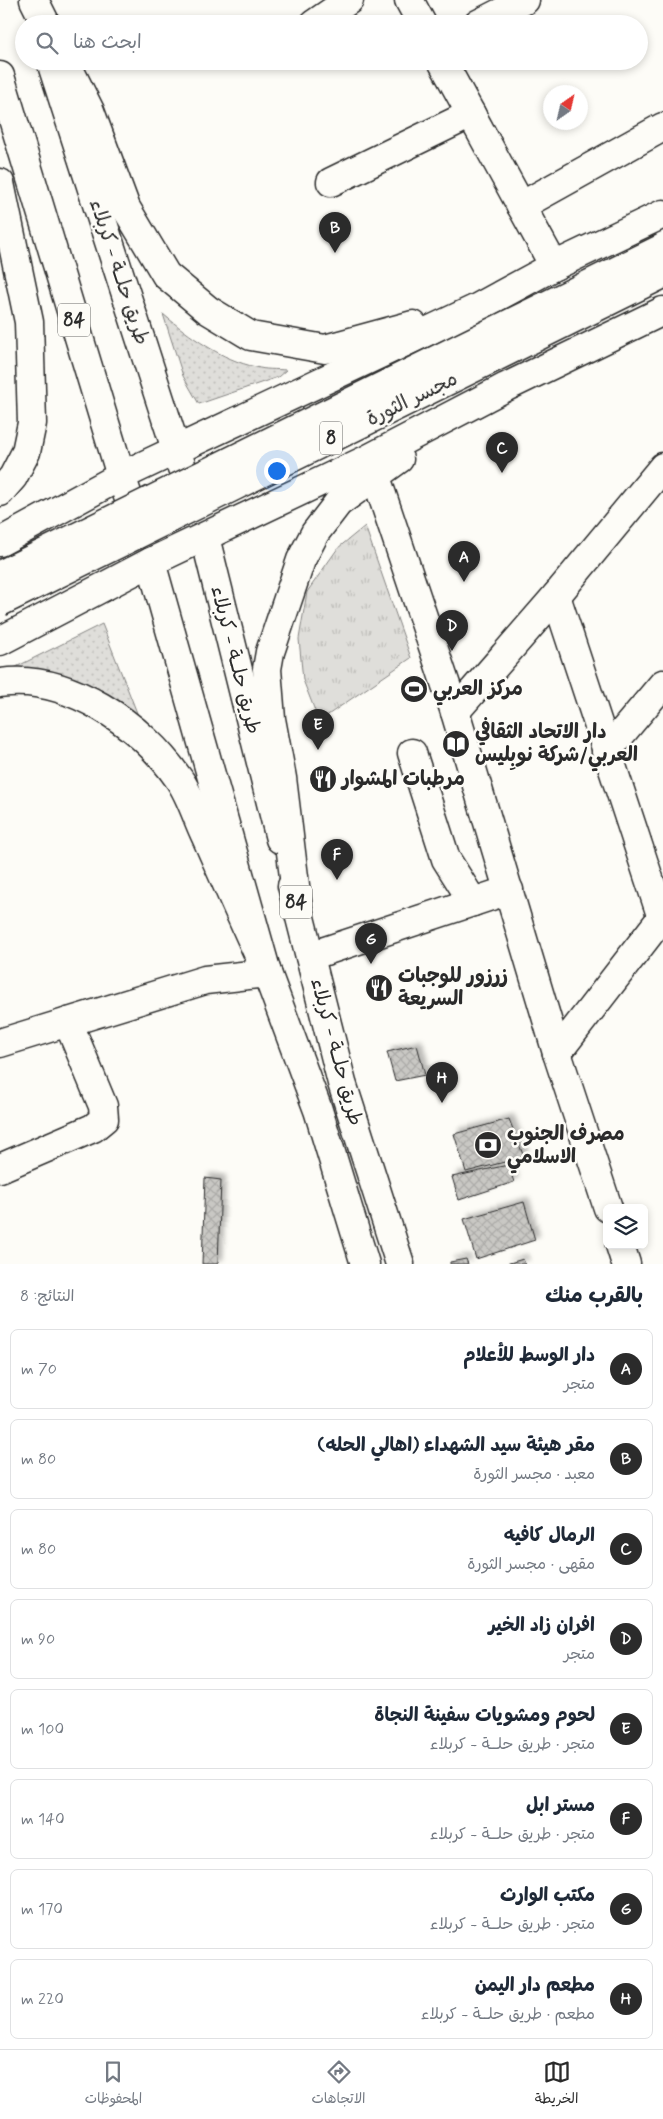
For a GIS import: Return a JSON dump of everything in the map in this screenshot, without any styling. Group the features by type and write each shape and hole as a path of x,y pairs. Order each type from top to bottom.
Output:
{"main road":[{"path":"33,0 36,15"},
{"path":"33,0 41,15"},
{"path":"327,15 349,0"},
{"path":"409,0 417,15"},
{"path":"496,15 525,0"},
{"name":"طريق حلــة - كربلاء","path":"54,70 205,537 338,1069 400,1264"},
{"path":"70,70 90,111 126,208 166,275 208,310 251,336 325,349 475,309"},
{"path":"447,70 554,266"},
{"name":"طريق حلــة - كربلاء","path":"0,76 120,476 151,562 267,973 318,1110 365,1264"},
{"path":"331,182 470,114"},
{"path":"521,206 663,127"},
{"path":"0,183 29,322 32,414 26,452 13,477 0,492"},
{"path":"0,542 120,476 475,309 554,266 663,214"},
{"name":"مجسر الثورة","path":"0,575 663,248"},
{"name":"مجسر الثورة","path":"0,602 663,274"},
{"path":"0,641 151,562 370,467 506,387 663,311"},
{"path":"316,384 307,392 301,405 306,428 312,439 329,457 338,461 370,467"},
{"path":"370,467 455,712 557,1053 607,1204"},
{"path":"298,910 282,778 271,719 267,669 270,652 300,560 315,533 338,503 370,467"},
{"path":"455,712 556,596 663,467"},
{"path":"556,596 662,917 557,1053"},
{"path":"0,683 14,681 59,688 103,707 135,729 179,779 267,973 205,980 0,1043"},
{"path":"606,752 663,684"},
{"path":"412,753 446,860 473,902"},
{"path":"310,956 509,890"},
{"path":"0,1168 93,1128 104,1119 103,1106 68,1022"},
{"path":"306,1076 316,1079 323,1078 338,1069"},
{"path":"318,1110 334,1099 347,1100"},
{"path":"621,1249 626,1264"}],"green space":[{"path":"163,314 195,339 231,359 259,368 286,370 278,377 199,404 183,376"},
{"path":"365,526 411,658 319,721 303,680 299,639 307,592 338,548"},
{"path":"102,624 139,718 12,669"}],"building":[{"path":"417,1045 425,1075 395,1081 387,1052"},
{"name":"مصرف الجنوب الاسلامي","path":"509,1119 524,1157 466,1172 454,1134"},
{"path":"508,1165 514,1182 459,1200 452,1177"},
{"path":"205,1178 221,1180 218,1264 202,1264"},
{"path":"524,1202 535,1240 476,1259 464,1219"},
{"path":"466,1259 468,1264 450,1264 450,1262"},
{"path":"523,1259 525,1264 506,1264"}],"place":[{"name":"مقر هيئة سيد الشهداء (اهالي الحله)","path":"335,253"},
{"name":"الرمال كافيه","path":"502,473"},
{"name":"دار الوسط للأعلام","path":"464,582"},
{"name":"افران زاد الخير","path":"452,651"},
{"name":"مركز العربي","path":"414,689"},
{"name":"دار الاتحاد الثقافي العربي/شركة نوبِليس","path":"456,744"},
{"name":"لحوم ومشويات سفينة النجاة","path":"318,750"},
{"name":"مرطبات المشوار","path":"323,779"},
{"name":"مستر ابل","path":"337,880"},
{"name":"مكتب الوارث","path":"371,964"},
{"name":"زرزور للوجبات السريعة","path":"379,988"},
{"name":"مطعم دار اليمن","path":"442,1103"},
{"name":"مصرف الجنوب الاسلامي","path":"488,1145"}]}
